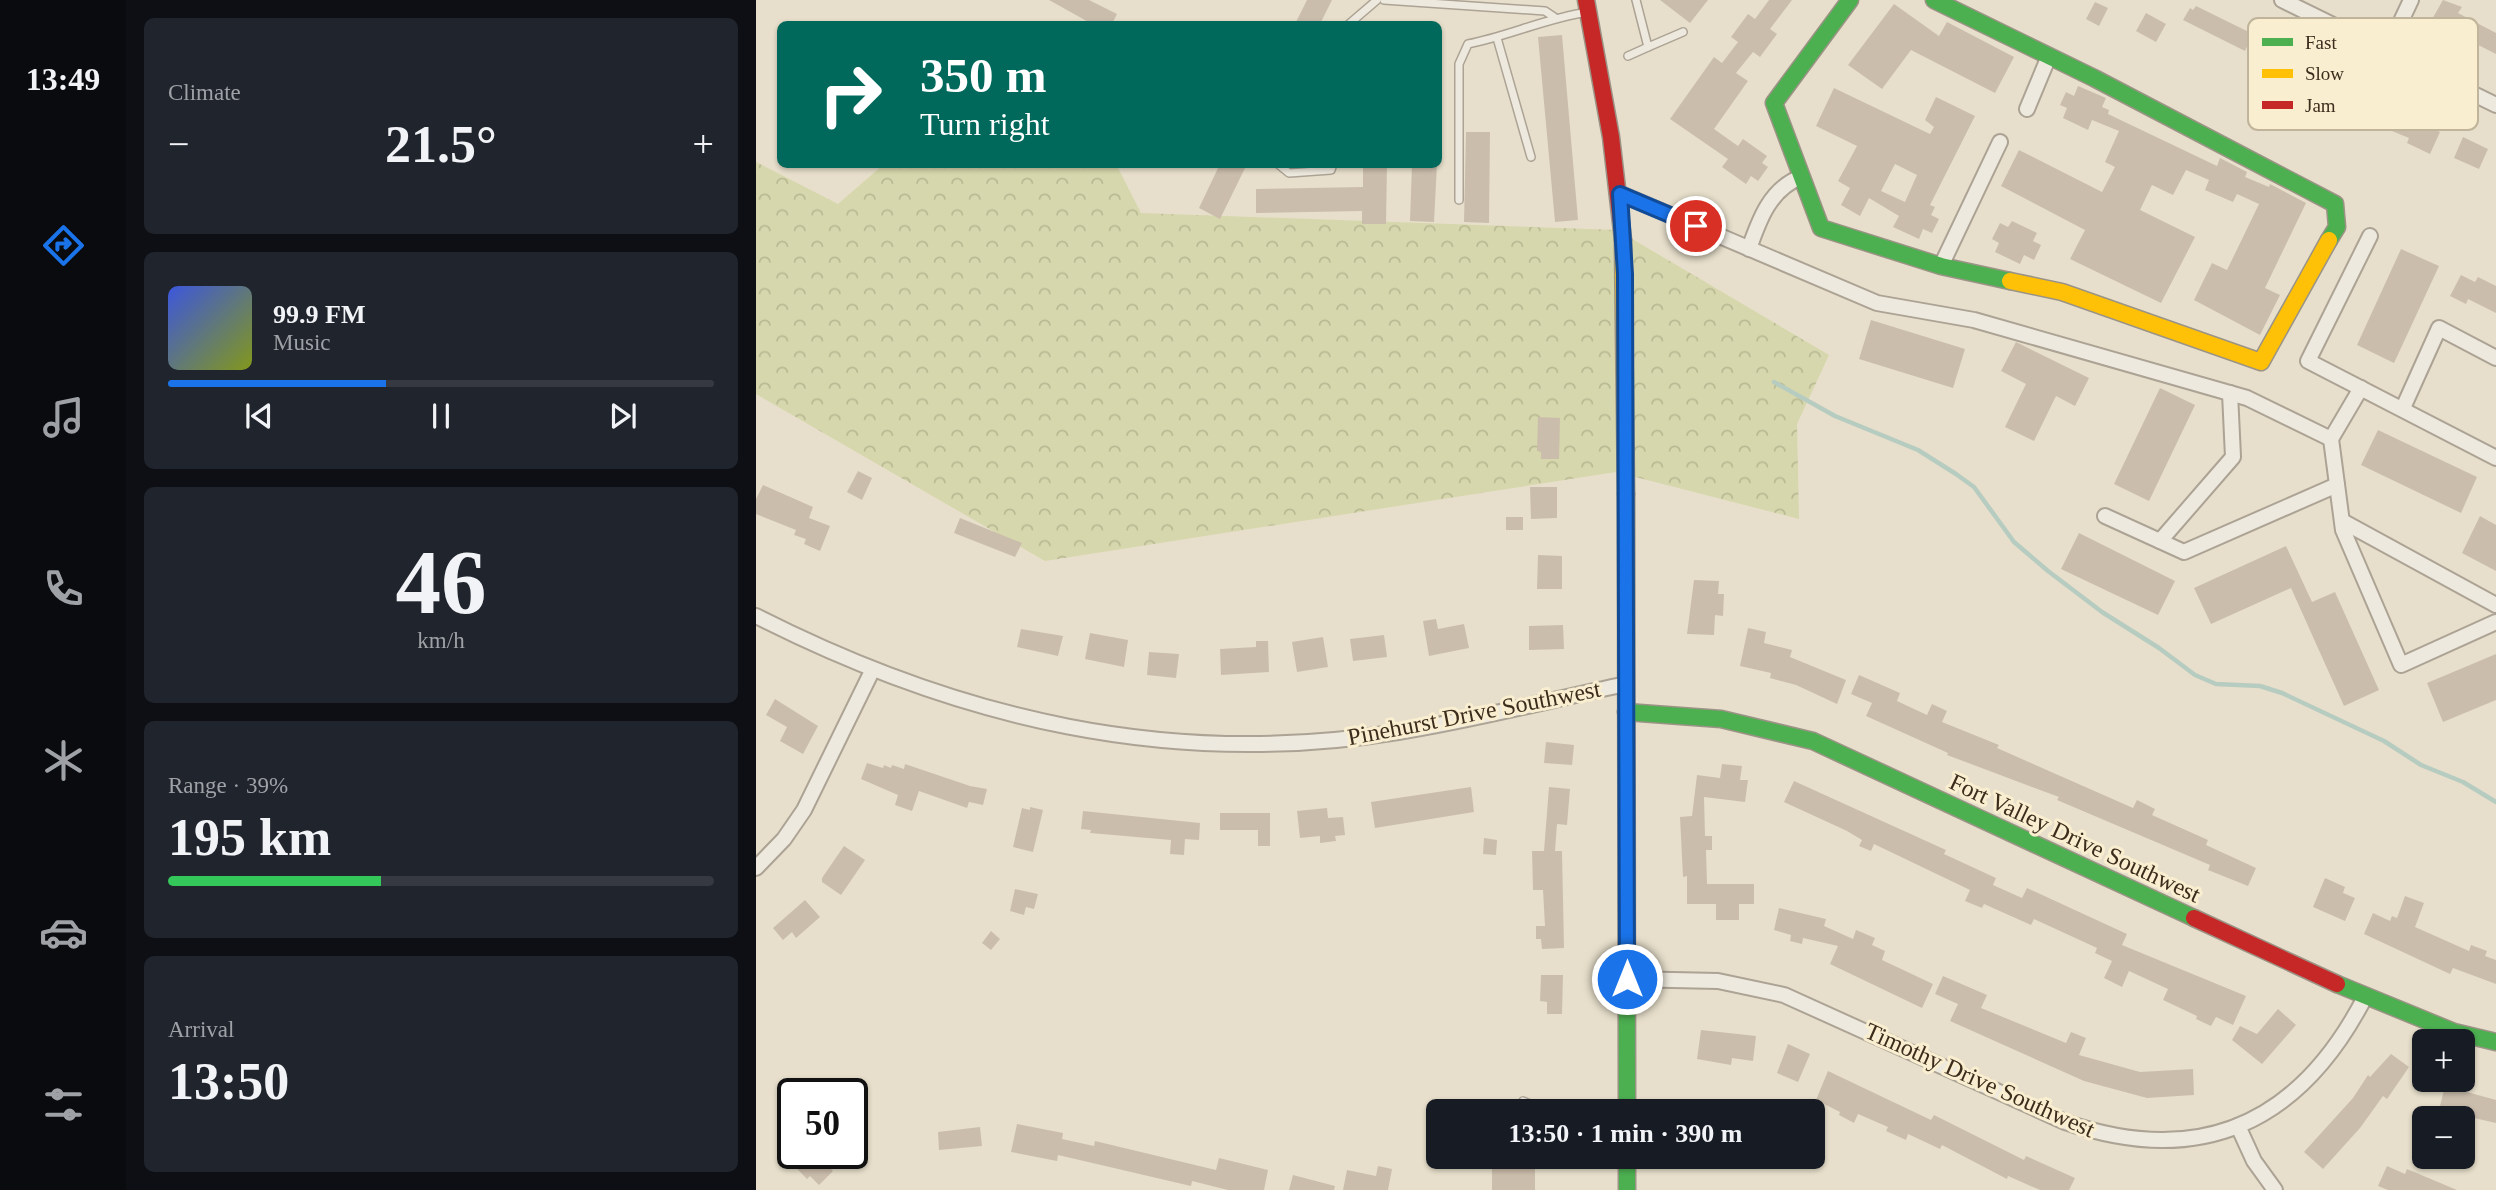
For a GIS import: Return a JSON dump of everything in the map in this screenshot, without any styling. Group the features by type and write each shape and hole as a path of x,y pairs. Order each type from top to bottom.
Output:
{"street":[{"path":"1850,0 1774,103 1821,228 1941,266 2062,292 2261,362 2336,227 2335,204 2049,56 1934,0"},
{"path":"2282,0 2319,18"},
{"path":"2403,18 2411,0"},
{"path":"1587,6 1610,115 1620,194 1625,288 1627,1099"},
{"path":"2027,109 2049,56"},
{"path":"2478,96 2496,105"},
{"path":"1941,266 2000,142"},
{"path":"1749,249 1758,224 1774,194 1801,177"},
{"path":"1620,194 1877,303 1974,320 2247,398 2331,439"},
{"path":"2370,236 2308,361 2496,458"},
{"path":"2403,408 2439,328 2496,358"},
{"path":"2361,388 2331,439 2342,521 2400,665 2496,622"},
{"path":"2160,541 2233,457 2230,393"},
{"path":"2105,516 2184,552 2337,485"},
{"path":"2342,521 2496,604"},
{"name":"Pinehurst Drive Southwest","path":"756,616 872,671 961,702 1048,724 1144,739 1231,744 1318,741 1398,732 1626,684"},
{"path":"756,869 784,839 804,810 872,671"},
{"name":"Fort Valley Drive Southwest","path":"1626,712 1675,712 1721,717 1769,727 1813,741 2365,998 2454,1032 2496,1042"},
{"name":"Timothy Drive Southwest","path":"1627,979 1718,981 1784,995 2065,1122 2102,1135 2171,1141 2206,1136 2238,1125 2279,1104 2315,1074 2344,1038 2365,998"},
{"path":"2238,1125 2254,1161 2275,1190"},
{"path":"1627,1169 1627,1190"}],"lane":[{"path":"1351,21 1377,0"},
{"path":"1384,0 1490,4 1545,11 1555,17"},
{"path":"1636,0 1648,47"},
{"path":"1459,200 1459,64 1468,44 1497,38 1587,6"},
{"path":"1628,56 1683,32"},
{"path":"1497,38 1531,157"},
{"path":"1283,168 1289,173 1332,168"}],"green space":[{"path":"756,162 838,204 880,168 1118,168 1141,213 1617,230 1829,355 1797,424 1799,519 1616,472 1045,561 756,394"}],"building":[{"path":"1049,0 1089,0 1117,14 1114,21 1087,21"},
{"path":"1307,0 1332,0 1322,21 1296,21"},
{"path":"1660,0 1708,0 1690,23"},
{"path":"1769,0 1792,0 1770,29 1777,34 1760,57 1753,52 1736,73 1748,81 1714,129 1738,146 1743,139 1767,156 1762,163 1768,167 1758,181 1751,176 1746,184 1722,167 1728,159 1670,119 1714,57 1722,63 1738,42 1731,37 1748,14 1755,19"},
{"path":"2443,0 2462,7 2458,13 2468,18 2433,18"},
{"path":"2095,2 2108,8 2099,26 2086,19"},
{"path":"1894,4 1939,36 1947,22 2014,57 1995,93 1911,50 1882,89 1848,65"},
{"path":"2196,6 2248,32 2245,51 2183,20 2190,8 2193,10"},
{"path":"2146,13 2166,24 2156,42 2136,31"},
{"path":"2478,24 2496,33 2496,54 2478,45"},
{"path":"1562,35 1578,220 1555,222 1538,37"},
{"path":"2078,86 2106,98 2102,107 2109,110 2108,114 2217,166 2220,158 2247,172 2245,177 2269,187 2270,184 2306,203 2265,288 2280,295 2260,335 2194,300 2212,263 2227,270 2259,204 2237,194 2233,202 2205,190 2209,180 2186,170 2173,195 2152,185 2140,210 2195,237 2161,303 2070,259 2085,230 2001,186 2019,150 2102,192 2115,167 2105,162 2119,131 2092,120 2088,130 2063,118 2067,108 2060,105 2066,92 2074,96"},
{"path":"1834,88 1930,134 1934,127 1925,120 1936,97 1975,116 1930,205 1935,207 1931,215 1939,219 1932,233 1923,229 1919,239 1893,227 1899,216 1869,198 1860,216 1841,205 1850,188 1838,181 1857,146 1816,126","holes":["1895,164 1917,175 1905,202 1881,191"]},
{"path":"2392,131 2440,132 2430,154 2407,143 2409,138"},
{"path":"1466,132 1490,132 1489,223 1464,222"},
{"path":"2463,137 2488,149 2479,169 2454,158"},
{"path":"1218,168 1245,168 1220,219 1199,208"},
{"path":"1363,168 1387,168 1386,224 1362,224 1362,211 1256,213 1256,189 1363,187"},
{"path":"1412,168 1437,168 1434,222 1410,221"},
{"path":"2012,221 2037,233 2033,241 2041,245 2034,260 2024,255 2020,264 1995,252 1999,243 1992,239 2000,223 2008,227"},
{"path":"2401,249 2439,266 2394,363 2357,345"},
{"path":"2461,275 2475,282 2478,277 2496,286 2496,313 2468,299 2466,304 2450,296"},
{"path":"1871,320 1965,349 1953,388 1859,359"},
{"path":"2016,342 2089,378 2075,406 2056,396 2034,441 2005,427 2026,384 2001,371"},
{"path":"2160,388 2195,405 2149,501 2114,484"},
{"path":"1538,417 1560,418 1559,459 1541,459 1541,451 1537,451"},
{"path":"2378,430 2477,477 2461,513 2361,465"},
{"path":"858,471 872,478 862,500 847,492"},
{"path":"763,485 813,507 809,518 830,526 820,551 804,544 806,539 794,535 796,530 756,514 756,499"},
{"path":"1530,487 1557,487 1557,518 1531,519"},
{"path":"2480,516 2496,525 2496,571 2462,553"},
{"path":"1506,517 1523,517 1523,530 1506,530"},
{"path":"960,518 1022,543 1015,557 954,533"},
{"path":"2079,533 2175,581 2158,615 2061,569"},
{"path":"2286,546 2312,602 2335,592 2379,690 2344,706 2291,588 2211,624 2194,588"},
{"path":"1538,555 1562,556 1562,589 1537,589"},
{"path":"1694,580 1719,581 1718,594 1724,594 1723,616 1715,615 1714,635 1687,634"},
{"path":"1436,619 1438,629 1464,624 1469,648 1429,656 1423,621"},
{"path":"1563,625 1564,649 1529,650 1529,626"},
{"path":"1748,628 1766,632 1764,643 1792,650 1790,657 1846,680 1837,704 1796,685 1770,678 1771,673 1740,666"},
{"path":"1021,629 1063,636 1058,656 1017,647"},
{"path":"1090,633 1128,640 1124,667 1085,659"},
{"path":"1384,635 1387,657 1353,661 1350,639"},
{"path":"1323,637 1328,667 1297,672 1292,642"},
{"path":"1256,641 1268,641 1269,672 1221,675 1220,649 1256,647"},
{"path":"1149,652 1179,654 1176,678 1147,675"},
{"path":"2496,654 2496,700 2443,722 2427,683"},
{"path":"1859,675 1900,693 1897,701 1927,715 1932,704 1947,711 1942,722 1999,745 1997,748 2133,808 2137,800 2155,809 2152,815 2208,840 2206,845 2256,868 2248,886 2208,870 2210,865 2057,800 2059,797 1947,755 1948,753 1866,716 1872,703 1851,694"},
{"path":"775,699 818,726 803,754 780,741 787,727 766,715"},
{"path":"1546,742 1574,745 1572,765 1544,763"},
{"path":"867,763 883,768 884,765 891,768 892,765 904,769 905,764 987,789 983,805 969,802 967,808 919,791 912,811 895,805 898,795 861,779"},
{"path":"1722,764 1742,766 1740,780 1748,780 1745,802 1704,797 1705,836 1712,836 1712,850 1706,850 1707,884 1754,884 1754,904 1739,904 1739,920 1716,920 1716,904 1687,904 1687,876 1683,877 1680,817 1692,816 1697,775 1720,778"},
{"path":"1794,781 1946,850 1944,854 1996,878 1993,885 2022,898 2027,888 2127,934 2122,945 2246,996 2233,1025 2216,1017 2211,1026 2196,1019 2197,1016 2163,1000 2168,989 2129,971 2122,987 2104,978 2112,961 2095,953 2097,948 2034,919 2031,925 1984,904 1982,908 1965,901 1970,890 1874,844 1871,851 1859,846 1862,840 1847,831 1784,802"},
{"path":"1471,787 1474,812 1375,828 1371,802"},
{"path":"1549,787 1570,789 1567,825 1557,824 1555,851 1562,851 1564,948 1542,949 1541,939 1536,939 1536,926 1545,926 1543,890 1533,890 1532,851 1544,851"},
{"path":"1030,807 1043,810 1033,852 1013,847 1022,808 1030,810"},
{"path":"1327,808 1328,818 1343,817 1345,835 1335,836 1336,841 1320,843 1320,836 1300,838 1297,811"},
{"path":"1083,811 1200,823 1199,840 1185,839 1184,855 1170,854 1171,840 1090,833 1091,830 1081,829"},
{"path":"1220,813 1270,813 1270,846 1258,846 1258,830 1220,830"},
{"path":"1484,838 1497,840 1496,855 1483,854"},
{"path":"844,846 865,860 841,895 822,882 822,878"},
{"path":"2325,878 2345,887 2343,893 2355,898 2345,921 2313,907"},
{"path":"1015,889 1038,894 1034,909 1026,907 1024,915 1010,911"},
{"path":"2405,896 2424,903 2415,927 2469,951 2471,945 2487,951 2485,956 2496,960 2496,984 2453,968 2450,974 2364,934 2373,913 2390,921 2392,916 2397,918"},
{"path":"805,900 820,917 796,938 792,932 783,940 773,928"},
{"path":"1779,908 1826,919 1824,926 1853,939 1856,930 1875,938 1872,945 1885,951 1882,960 1933,984 1922,1008 1830,964 1838,946 1803,938 1802,944 1790,941 1791,935 1774,930"},
{"path":"991,931 1000,939 991,950 982,943"},
{"path":"1541,975 1563,975 1562,1014 1547,1014 1547,1002 1540,1001"},
{"path":"1943,976 1987,995 1981,1008 2066,1043 2071,1032 2086,1038 2079,1055 2140,1072 2193,1069 2194,1095 2147,1098 2084,1081 1950,1021 1958,1004 1935,994"},
{"path":"2278,1009 2296,1025 2262,1064 2232,1040 2240,1026 2257,1034"},
{"path":"1701,1030 1756,1036 1753,1061 1732,1058 1731,1065 1697,1059"},
{"path":"1788,1044 1810,1054 1798,1082 1777,1073"},
{"path":"2391,1054 2409,1067 2387,1099 2383,1096 2360,1128 2323,1169 2304,1152 2353,1098 2368,1075 2370,1077"},
{"path":"1828,1071 1931,1120 1934,1115 2024,1160 2026,1156 2075,1178 2069,1190 2040,1190 2008,1176 2007,1179 1942,1145 1940,1149 1908,1134 1906,1140 1886,1131 1888,1127 1858,1114 1854,1123 1825,1104 1825,1099 1816,1099"},
{"path":"2444,1092 2467,1092 2496,1100 2496,1123 2475,1118 2475,1106 2440,1106"},
{"path":"1017,1124 1063,1133 1062,1139 1094,1146 1095,1141 1216,1170 1219,1158 1268,1170 1264,1190 1228,1190 1192,1181 1191,1186 1058,1155 1057,1161 1011,1152"},
{"path":"980,1127 982,1146 939,1150 938,1132"},
{"path":"1378,1166 1392,1169 1388,1190 1343,1190 1347,1170 1376,1176"},
{"path":"2387,1166 2405,1174 2407,1169 2457,1190 2388,1190 2378,1186"},
{"path":"797,1169 833,1171 819,1185 810,1176 807,1179"},
{"path":"1492,1169 1535,1169 1535,1190 1492,1190"},
{"path":"1293,1175 1335,1186 1334,1190 1289,1190"}],"waterway":[{"path":"1774,382 1835,416 1918,450 1956,474 1974,487 2014,542 2048,571 2102,612 2159,648 2195,675 2216,684 2260,686 2282,693 2384,741 2421,765 2463,782 2496,802"}],"traffic: fast":[{"path":"1850,0 1774,103 1821,228 1941,266 2010,281"},
{"path":"1934,0 2094,78 2335,204 2337,227 2329,240"},
{"path":"1626,494 1627,1099"},
{"path":"1626,712 1721,719 1813,741 2194,918"},
{"path":"2337,984 2454,1032 2496,1042"},
{"path":"1627,1169 1627,1190"}],"traffic: slow":[{"path":"1623,240 1626,494"},
{"path":"2010,281 2062,292 2261,362 2329,240"}],"traffic: jam":[{"path":"1586,0 1611,137 1623,240"},
{"path":"2194,918 2337,984"}],"route":[{"path":"1627,979 1625,274 1620,194 1696,226"}]}
